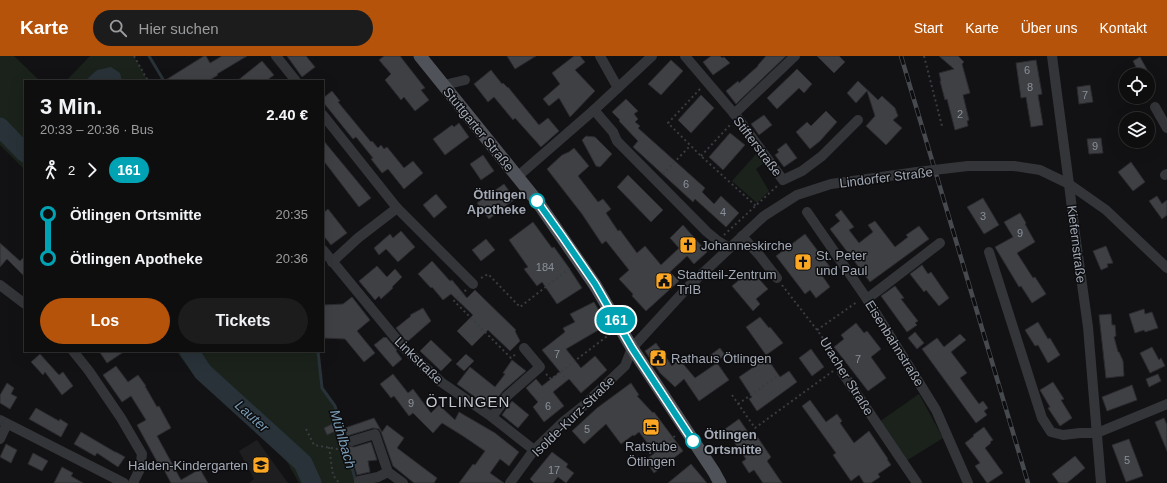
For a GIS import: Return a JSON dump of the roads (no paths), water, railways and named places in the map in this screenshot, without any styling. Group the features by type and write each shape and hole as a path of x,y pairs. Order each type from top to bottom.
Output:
{"main road":[{"name":"Stuttgarter Straße","path":"420,56 541,206 580,261 632,348 720,483"}],"street":[{"path":"276,56 295,80"},
{"path":"600,56 618,88"},
{"path":"517,177 594,110 652,56"},
{"name":"Stifterstraße","path":"685,56 736,116 783,180 802,171 822,156 858,120"},
{"path":"736,116 795,56"},
{"name":"Kiefernstraße","path":"1052,56 1088,327 1101,483"},
{"path":"444,85 465,80"},
{"path":"1155,107 1167,128"},
{"path":"594,110 613,132 617,141 718,241 729,248"},
{"path":"324,116 397,208 473,284"},
{"name":"Lindorfer Straße","path":"632,348 688,287 764,216 797,195 831,184 968,166 1014,166 1040,170 1069,184 1106,210 1167,268"},
{"path":"332,262 358,238 397,208"},
{"name":"Eisenbahnstraße","path":"807,212 867,299 936,410 968,483"},
{"path":"742,236 777,278"},
{"path":"867,299 940,243"},
{"name":"Linkstraße","path":"324,251 403,347 440,382 492,417 534,450"},
{"path":"989,252 1042,418 1051,432 1063,435 1097,433 1167,404"},
{"path":"0,285 24,303"},
{"path":"492,417 508,396 540,367 524,348"},
{"name":"Isolde-Kurz-Straße","path":"510,483 534,450 625,366 632,348"},
{"path":"74,352 90,371 121,418 142,454 140,469 134,483"},
{"name":"Uracher Straße","path":"840,370 917,483"},
{"path":"0,439 3,422 124,483"},
{"path":"352,441 376,434 388,472 403,483"},
{"path":"359,481 378,477 388,472"}],"waterway":[{"name":"Mühlbach","path":"149,56 163,80"},
{"name":"Lauter","path":"0,127 24,152"},
{"name":"Lauter","path":"190,352 203,372 303,463 312,483"},
{"name":"Mühlbach","path":"318,352 322,388 335,406 356,482"}],"railway":[{"path":"901,56 1028,483"}],"place":[{"name":"Ötlingen Apotheke","path":"537,201"},
{"name":"Johanneskirche","path":"688,245"},
{"name":"St. Peter und Paul","path":"803,262"},
{"name":"Stadtteil-Zentrum TrIB","path":"664,281"},
{"name":"Rathaus Ötlingen","path":"658,358"},
{"name":"Ratstube Ötlingen","path":"651,427"},
{"name":"Ötlingen Ortsmitte","path":"693,441"},
{"name":"Halden-Kindergarten","path":"261,465"}],"district":[{"name":"ÖTLINGEN","path":"468,402"}]}
